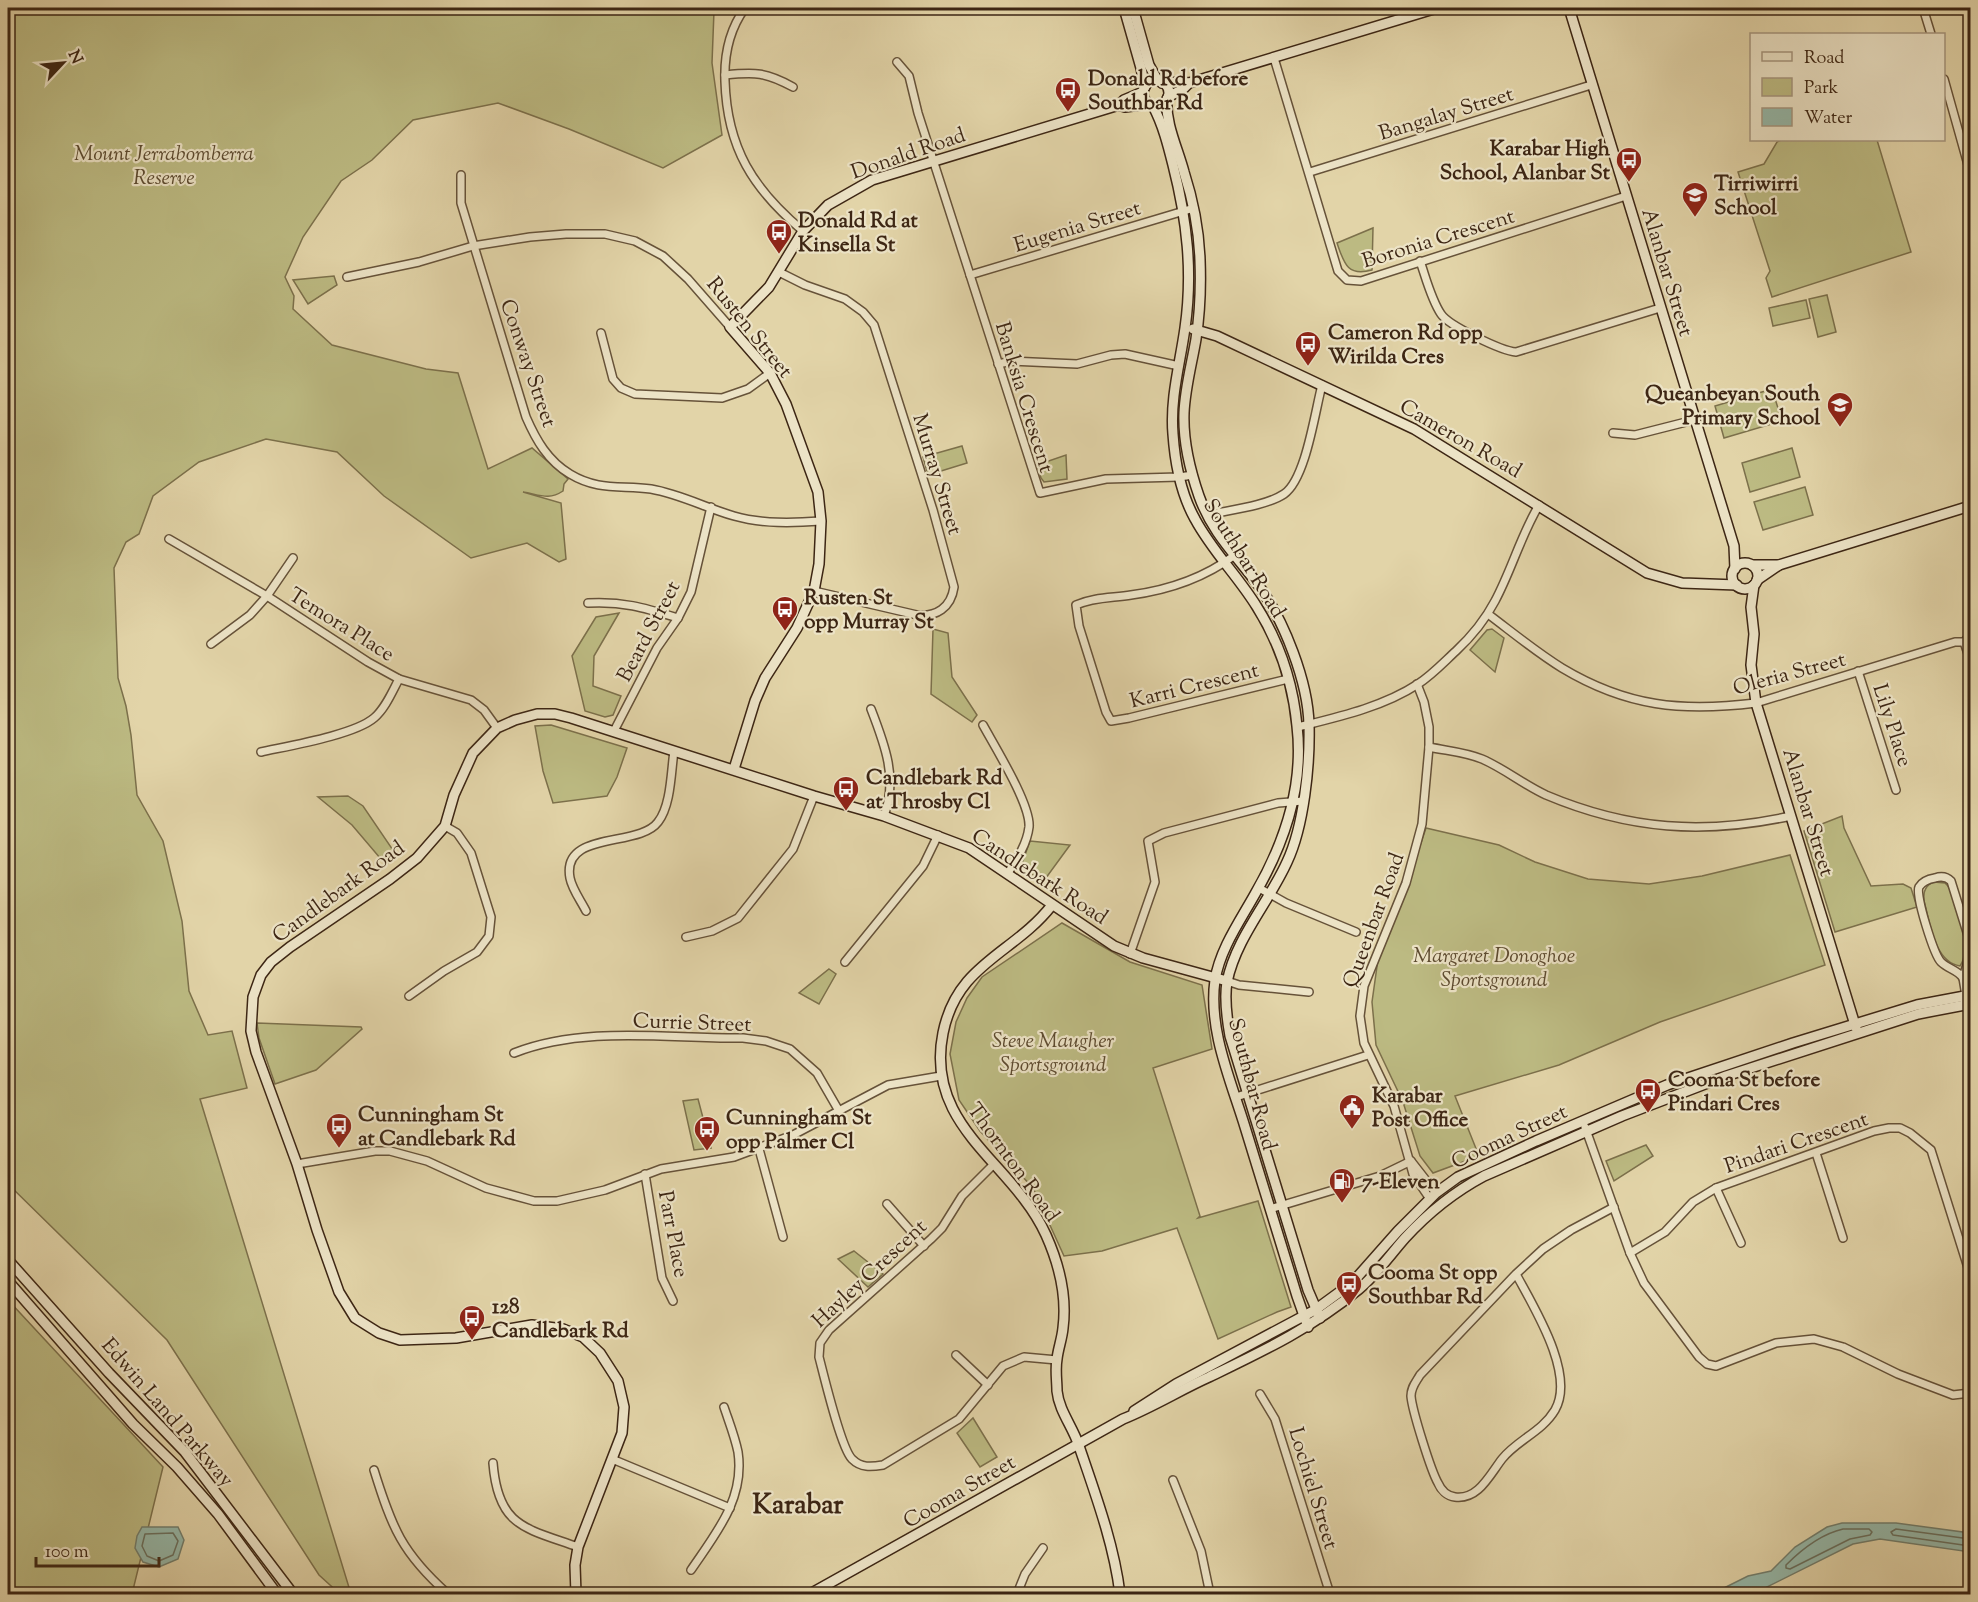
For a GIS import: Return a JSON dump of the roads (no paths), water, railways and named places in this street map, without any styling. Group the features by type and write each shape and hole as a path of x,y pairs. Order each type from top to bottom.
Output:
{"street":[{"path":"745,8 730,36 726,55 726,102 730,126 740,154 757,184 777,209 803,231"},
{"path":"1124,8 1139,60 1145,100 1151,105 1161,105 1189,83"},
{"path":"1133,8 1149,65 1167,89 1167,98"},
{"path":"1144,89 1151,82 1189,83 1437,8"},
{"name":"Alanbar Street","path":"1569,8 1734,546 1734,571"},
{"path":"1923,8 1931,33"},
{"name":"Boronia Crescent","path":"1274,58 1338,271 1347,280 1361,281 1626,196"},
{"name":"Banksia Crescent","path":"897,62 909,76 1040,494 1106,479 1179,477 1192,474"},
{"path":"725,75 746,73 772,76 793,87"},
{"path":"1945,82 1971,172"},
{"name":"Bangalay Street","path":"1310,172 1591,85"},
{"name":"Donald Road","path":"1119,105 1144,89"},
{"name":"Southbar Road","path":"1167,98 1168,118 1200,259 1197,329 1186,388 1184,414 1192,474 1207,515 1218,536 1235,555 1266,598 1285,633 1299,673 1310,724 1303,801 1294,843 1287,862 1239,950 1227,981 1227,1022 1247,1093 1318,1314"},
{"name":"Donald Road","path":"730,327 758,300 779,272 803,231 828,205 850,191 872,180 1119,105 1151,105"},
{"name":"Southbar Road","path":"1151,105 1165,132 1189,209 1185,328 1172,408 1179,477 1195,520 1224,563 1244,587 1265,621 1288,679 1298,727 1293,801 1283,837 1272,863 1230,939 1216,978 1214,1007 1218,1037 1308,1327"},
{"name":"Conway Street","path":"460,175 461,203 526,417 548,456 570,474 595,485 650,489 735,516 799,523 821,521"},
{"name":"Eugenia Street","path":"970,275 1189,209"},
{"name":"Rusten Street","path":"347,277 419,262 473,246 566,234 604,234 635,242 663,256 688,279 770,373 786,405 818,492 821,521 819,564 814,591 796,628 765,678 755,701 734,769"},
{"path":"1419,261 1443,317 1493,346 1508,351 1516,352 1660,308"},
{"name":"Murray Street","path":"779,272 805,285 845,299 863,312 873,325 933,510 954,587 951,600 942,610 934,614 922,615 814,591"},
{"name":"Cameron Road","path":"1185,328 1197,329 1217,336 1414,429 1647,573 1682,583 1739,586"},
{"path":"601,333 612,379 621,388 635,394 722,398 748,389 770,373"},
{"path":"998,364 1012,361 1077,364 1120,354 1179,366"},
{"path":"1207,515 1272,499 1284,494 1293,485 1303,462 1322,385"},
{"path":"1613,433 1635,435 1694,420"},
{"path":"1298,727 1380,703 1417,684 1440,667 1466,641 1488,614 1539,505"},
{"path":"1713,584 1741,564 1779,565 1971,506"},
{"name":"Beard Street","path":"614,731 657,648 678,618 691,592 711,507"},
{"name":"Temora Place","path":"169,540 267,596 368,662 399,679 471,700 484,710 497,728"},
{"name":"Alanbar Street","path":"1734,546 1750,564"},
{"name":"Karri Crescent","path":"1235,555 1206,574 1174,586 1143,593 1095,599 1076,605 1079,626 1102,702 1111,721 1288,679"},
{"path":"211,644 250,615 267,596 293,558"},
{"path":"1750,564 1757,572 1756,583"},
{"path":"1734,571 1734,581 1739,586 1749,588 1779,565"},
{"name":"Alanbar Street","path":"1756,583 1751,607 1754,634 1752,678 1756,703 1857,1029"},
{"name":"Alanbar Street","path":"1739,586 1751,607"},
{"path":"588,603 612,602 635,605 678,618"},
{"name":"Oleria Street","path":"1488,614 1560,667 1606,690 1640,701 1679,708 1756,703 1955,642 1964,642"},
{"path":"1971,635 1964,642 1971,660"},
{"name":"Lily Place","path":"1858,671 1896,790"},
{"path":"261,752 317,740 365,725 380,712 399,679"},
{"name":"Queenbar Road","path":"1417,684 1424,702 1430,747 1422,824 1415,854 1392,921 1372,963 1361,996 1360,1025 1368,1055 1394,1106 1411,1161 1433,1196"},
{"path":"871,709 889,761 890,799 884,816"},
{"name":"Candlebark Road","path":"576,1594 575,1564 578,1547 623,1427 622,1393 618,1381 600,1353 583,1337 563,1329 532,1325 456,1338 400,1340 379,1333 355,1318 339,1292 297,1164 252,1040 250,1010 261,975 271,962 290,946 390,879 417,858 445,826 454,795 473,753 497,728 537,714 555,714 884,816 969,848 1114,946 1130,954 1227,981"},
{"path":"983,725 1025,807 1029,824 1027,837 1019,856 1008,873"},
{"path":"1430,747 1459,751 1485,760 1543,794 1615,819 1650,825 1705,827 1761,822 1791,816"},
{"path":"586,911 570,878 570,867 575,856 582,849 591,845 649,831 658,823 666,807 674,751"},
{"path":"686,937 712,932 738,918 793,849 814,796"},
{"path":"1130,954 1155,882 1148,841 1164,833 1278,803 1303,801"},
{"path":"410,996 444,971 477,952 489,936 490,917 471,852 457,833 445,826"},
{"path":"845,962 923,866 938,835"},
{"path":"1969,1000 1963,978 1957,971 1941,962 1937,954 1919,900 1918,891 1922,883 1940,877 1946,877 1952,881 1970,942"},
{"path":"1259,888 1270,895 1356,932"},
{"name":"Thornton Road","path":"1052,905 1025,934 983,964 960,989 946,1018 942,1035 941,1076 957,1117 993,1165 1027,1203 1046,1234 1057,1262 1064,1325 1057,1360 1060,1404 1079,1443 1110,1545 1120,1594"},
{"path":"1963,978 1971,954"},
{"path":"1227,981 1239,985 1309,992"},
{"name":"Cooma Street","path":"811,1594 1123,1419 1176,1384 1233,1359 1304,1316 1318,1314 1362,1287 1408,1235 1440,1204 1462,1187 1622,1116 1726,1076 1922,1004 1969,1000"},
{"name":"Cooma Street","path":"1233,1359 1268,1349 1308,1327 1433,1196 1458,1178 1536,1140 1667,1085 1739,1060 1857,1029"},
{"name":"Currie Street","path":"514,1053 538,1044 591,1037 743,1038 766,1041 790,1049 818,1073 838,1111"},
{"path":"1236,1096 1368,1055"},
{"path":"297,1164 355,1154 390,1151 428,1161 486,1188 534,1201 557,1201 604,1190 673,1166 734,1157 759,1149 793,1135 888,1085 941,1076"},
{"path":"1583,1122 1630,1253 1644,1283 1699,1357 1707,1364 1730,1362 1776,1343 1814,1340 1844,1347 1898,1374 1953,1395 1971,1393"},
{"name":"Pindari Crescent","path":"1630,1253 1665,1232 1693,1202 1716,1188 1874,1131 1900,1128 1919,1139 1931,1150 1971,1274"},
{"path":"759,1149 783,1237"},
{"path":"1816,1153 1844,1238"},
{"path":"1270,1209 1380,1176 1411,1161"},
{"name":"Hayley Crescent","path":"993,1165 967,1191 942,1228 829,1330 820,1342 819,1357 846,1452 859,1464 871,1467 883,1465 952,1425 964,1415 1003,1366 1024,1357 1057,1360"},
{"name":"Parr Place","path":"645,1174 662,1278 673,1300"},
{"path":"1716,1188 1742,1243"},
{"path":"1433,1196 1440,1204"},
{"path":"887,1204 924,1246"},
{"path":"1516,1274 1548,1339 1562,1376 1556,1408 1533,1434 1506,1454 1476,1492 1469,1496 1452,1497 1436,1481 1413,1405 1412,1388 1420,1376 1516,1274 1543,1249 1571,1230 1614,1207"},
{"name":"Edwin Land Parkway","path":"8,1260 109,1373 185,1452 293,1594"},
{"name":"Edwin Land Parkway","path":"8,1281 133,1424 177,1467 218,1514 277,1594"},
{"path":"956,1355 988,1384"},
{"name":"Lochiel Street","path":"1260,1394 1275,1419 1330,1594"},
{"path":"691,1570 717,1531 738,1489 738,1450 724,1407"},
{"path":"612,1459 730,1508"},
{"path":"493,1463 498,1497 515,1521 533,1531 578,1547"},
{"path":"374,1470 381,1496 403,1546 415,1563 448,1594"},
{"path":"1173,1480 1201,1551 1210,1594"},
{"path":"1017,1594 1025,1574 1043,1548"}],"water":[{"path":"1842,1523 1896,1523 1970,1533 1970,1552 1880,1539 1853,1544 1753,1594 1712,1594 1748,1576 1771,1571 1795,1547 1827,1527"},
{"path":"142,1527 178,1527 184,1540 178,1559 159,1567 143,1562 135,1548 137,1536"}],"place":[{"name":"Donald Rd before Southbar Rd","path":"1068,113"},
{"name":"Karabar High School, Alanbar St","path":"1629,183"},
{"name":"Tirriwirri School","path":"1695,218"},
{"name":"Donald Rd at Kinsella St","path":"779,255"},
{"name":"Cameron Rd opp Wirilda Cres","path":"1308,367"},
{"name":"Queanbeyan South Primary School","path":"1840,428"},
{"name":"Rusten St opp Murray St","path":"785,632"},
{"name":"Candlebark Rd at Throsby Cl","path":"846,812"},
{"name":"Cooma St before Pindari Cres","path":"1648,1114"},
{"name":"Karabar Post Office","path":"1352,1130"},
{"name":"Cunningham St at Candlebark Rd","path":"339,1149"},
{"name":"Cunningham St opp Palmer Cl","path":"707,1152"},
{"name":"7-Eleven","path":"1342,1204"},
{"name":"Cooma St opp Southbar Rd","path":"1349,1307"},
{"name":"128 Candlebark Rd","path":"472,1341"}],"district":[{"name":"Karabar","path":"798,1504"}],"park label":[{"name":"Mount Jerrabomberra Reserve","path":"164,165"},
{"name":"Margaret Donoghoe Sportsground","path":"1494,967"},
{"name":"Steve Maugher Sportsground","path":"1053,1052"}]}
